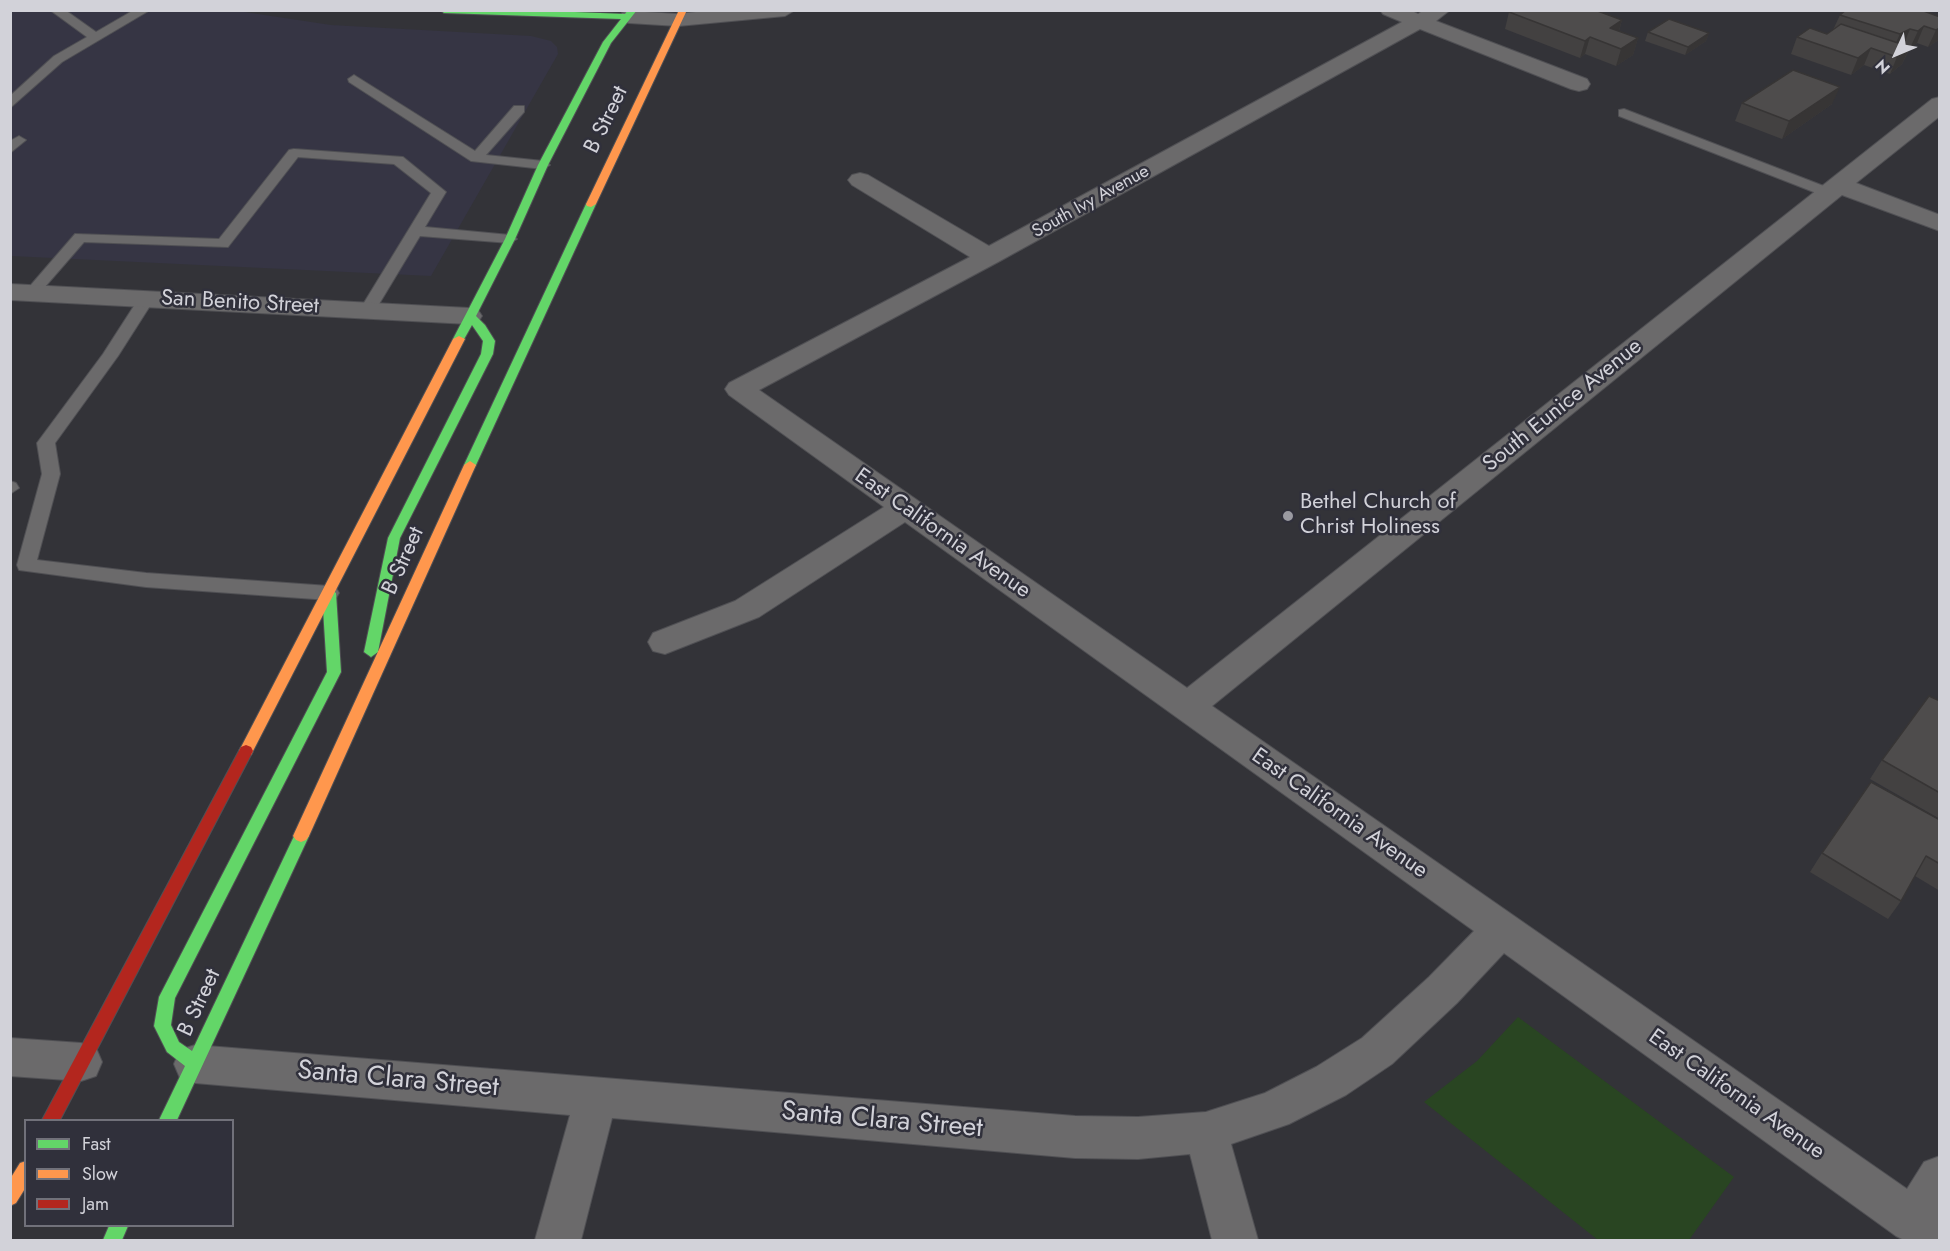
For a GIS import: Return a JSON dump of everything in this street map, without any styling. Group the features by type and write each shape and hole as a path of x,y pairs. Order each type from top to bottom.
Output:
{"main road":[{"path":"444,10 631,14"},
{"name":"B Street","path":"52,1119 329,592 510,239 543,165 607,42 631,14"},
{"name":"B Street","path":"168,1119 360,710 542,306 681,15"},
{"path":"360,710 394,538 487,354 489,341 481,327 469,316"},
{"path":"195,1064 173,1047 162,1026 168,997 334,672 329,592"},
{"path":"10,1197 24,1172"}],"street":[{"path":"631,14 681,15 785,10"},
{"path":"1390,10 1430,16 1579,84"},
{"name":"South Ivy Avenue","path":"739,389 989,257 1430,16"},
{"name":"South Eunice Avenue","path":"1187,707 1940,104"},
{"path":"860,180 989,257"},
{"path":"1834,189 1940,224"},
{"name":"San Benito Street","path":"21,292 469,316"},
{"name":"East California Avenue","path":"739,389 1926,1230"},
{"path":"665,642 747,609 905,507"},
{"name":"Santa Clara Street","path":"195,1064 1075,1137 1138,1138 1206,1132 1274,1110 1330,1081 1377,1052 1443,990 1501,929"},
{"path":"10,1058 81,1062"},
{"path":"558,1240 597,1096"},
{"path":"1206,1132 1235,1240"},
{"path":"1926,1230 1940,1177"}],"lane":[{"path":"56,10 96,38"},
{"path":"10,104 58,58 144,10"},
{"path":"354,79 476,158 543,165"},
{"path":"476,158 519,109"},
{"path":"1624,113 1834,189"},
{"path":"21,292 80,237 223,244 294,153 398,160 439,192 367,311"},
{"path":"415,231 510,239"},
{"path":"147,298 110,356 46,443 51,474 27,565 146,580 329,592"}],"shaded area":[{"path":"11,11 238,11 331,25 531,36 551,41 557,47 558,54 431,276 11,256"}],"green space":[{"path":"1518,1017 1734,1177 1689,1240 1598,1240 1424,1102 1477,1061"}],"building":[{"path":"1512,10 1595,10 1622,20 1610,28 1638,38 1621,49 1590,37 1585,41 1509,12"},
{"path":"1846,10 1921,10 1940,17 1940,28 1936,30 1924,26 1918,31 1910,29 1900,34 1840,15"},
{"path":"1669,19 1709,33 1688,47 1648,32"},
{"path":"1841,24 1910,47 1897,57 1871,48 1858,58 1797,37 1810,28 1827,34"},
{"path":"1793,70 1840,87 1789,121 1742,103"},
{"path":"1929,696 1940,701 1940,793 1882,760"},
{"path":"1871,782 1940,820 1940,864 1926,856 1901,901 1822,853"}],"traffic: fast":[{"path":"444,10 629,17"},
{"path":"459,339 510,239 543,165 607,42 633,10"},
{"path":"470,465 591,204"},
{"path":"371,652 394,538 487,354 489,341 481,327 469,316"},
{"path":"195,1064 173,1047 162,1026 167,997 334,672 329,593"},
{"path":"168,1119 301,836"},
{"path":"112,1240 118,1227"}],"traffic: slow":[{"path":"591,204 683,10"},
{"path":"246,751 459,339"},
{"path":"301,836 470,465"},
{"path":"10,1197 24,1172"}],"traffic: jam":[{"path":"52,1119 246,751"}],"place":[{"name":"Bethel Church of Christ Holiness","path":"1288,516"}]}
